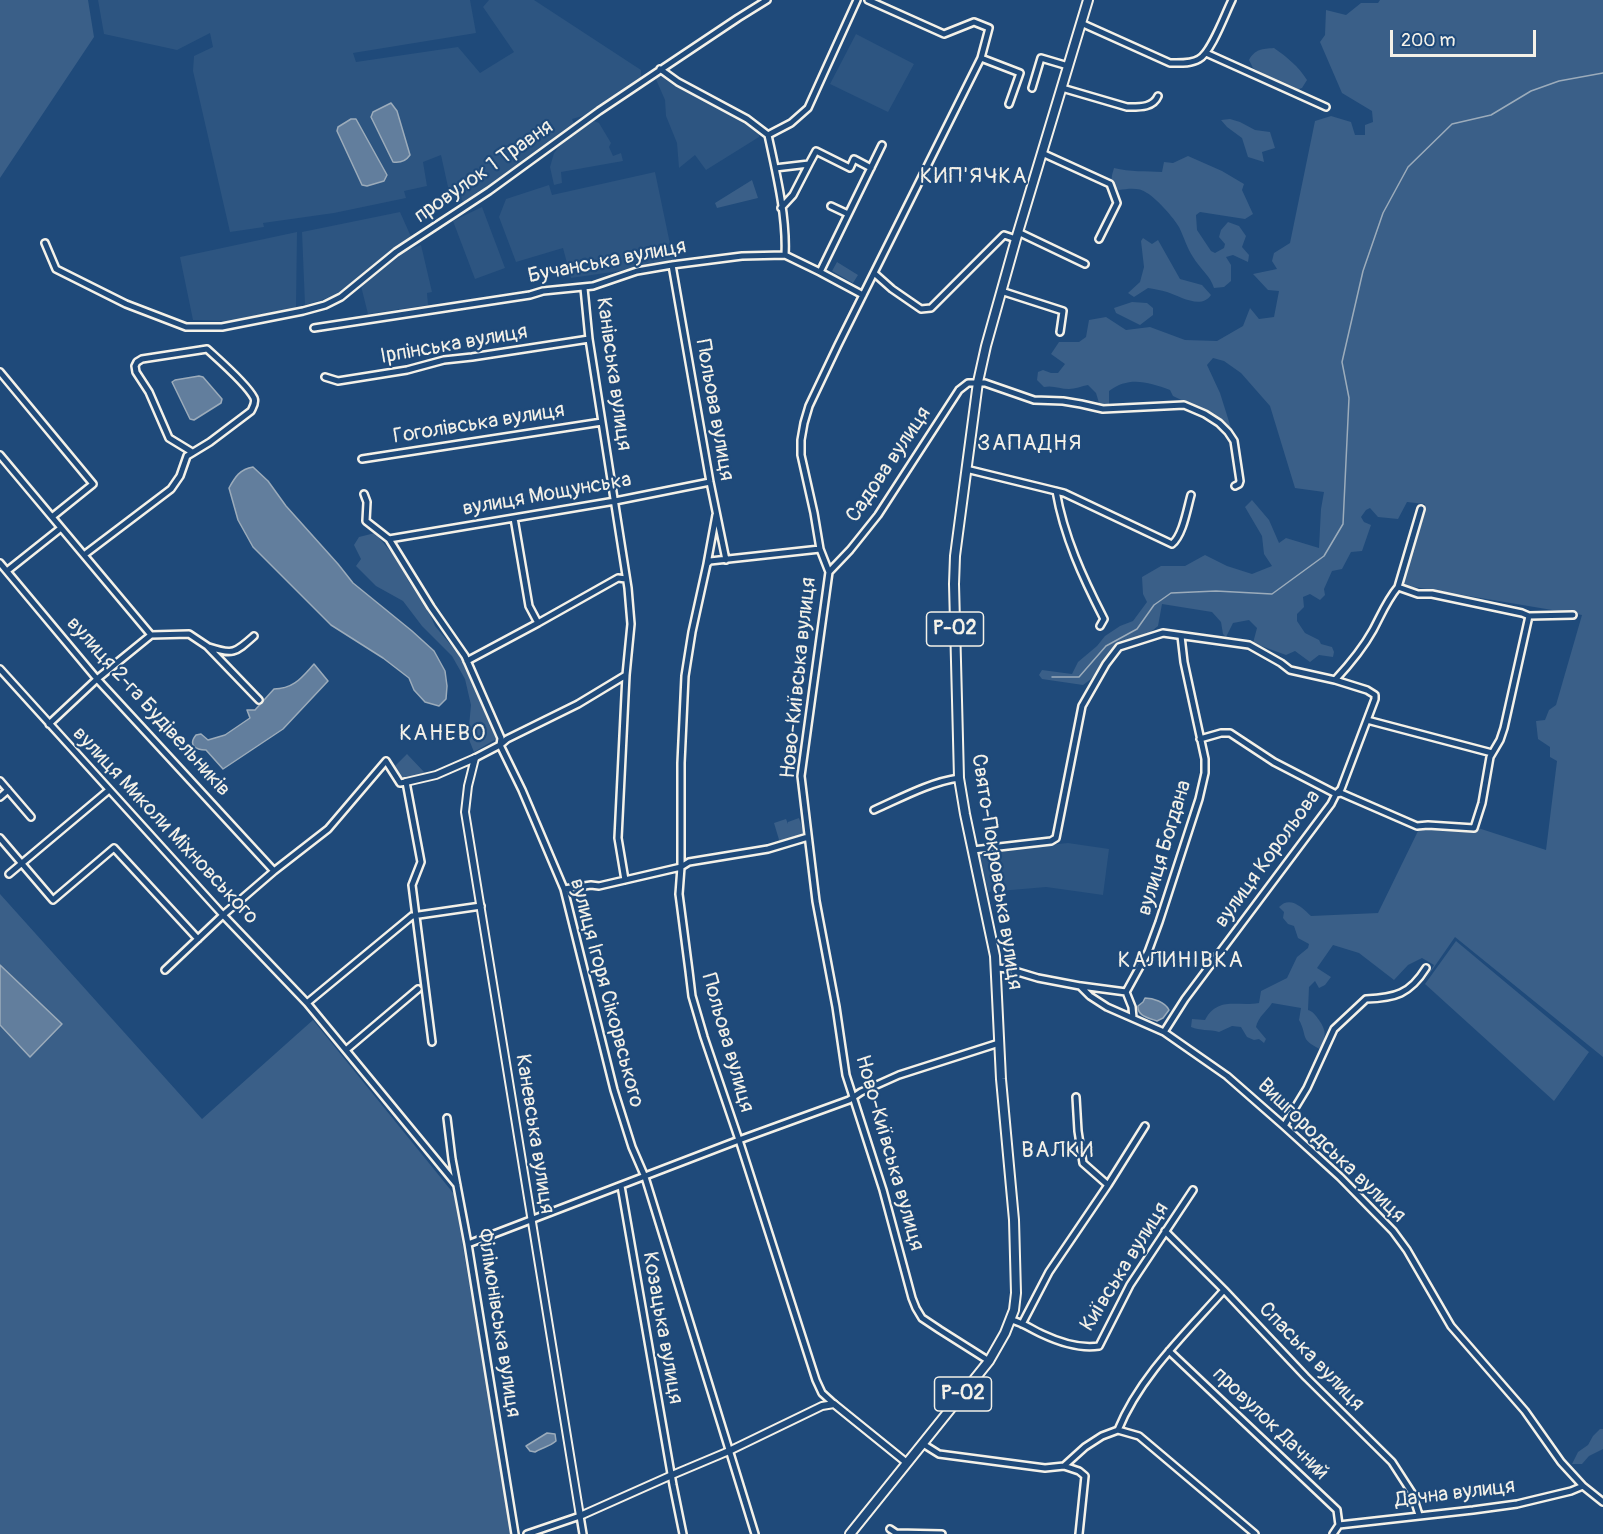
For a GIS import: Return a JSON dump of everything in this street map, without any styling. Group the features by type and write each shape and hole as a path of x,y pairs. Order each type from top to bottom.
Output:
{"main road":[{"name":"Свято-Покровська вулиця","path":"850,1534 989,1361 999,1345 1014,1310 1016,1293 1014,1220 999,1043 997,968 964,814 959,778 955,556 978,382 1001,291 1088,0"}],"street":[{"name":"провулок 1 Травня","path":"45,243 56,270 71,275 126,304 186,327 222,327 325,305 341,297 396,252 489,191 599,111 767,0"},
{"path":"768,135 791,123 808,108 857,0"},
{"name":"Ново-Київська вулиця","path":"868,0 944,34 974,22 989,28 981,58 838,345 809,406 804,423 801,455 820,549 829,572 801,776 816,901 846,1075 883,1190 912,1298 922,1318 989,1361"},
{"path":"1081,22 1170,63 1195,61 1206,53 1232,0"},
{"path":"1206,53 1326,107"},
{"path":"981,58 1020,73 1009,104"},
{"path":"1032,88 1041,58 1068,66"},
{"path":"660,69 678,82 747,119 768,135 786,240 785,255"},
{"path":"1062,88 1127,107 1149,105 1158,96"},
{"path":"820,272 882,145"},
{"path":"781,208 794,195 816,151 850,168 854,159 871,168"},
{"path":"1042,153 1110,184 1117,203 1099,239"},
{"path":"775,168 809,164"},
{"path":"831,206 848,214"},
{"path":"874,273 921,309 931,308 1004,235 1017,236 1085,264"},
{"name":"Бучанська вулиця","path":"314,328 530,295 543,291 584,288 637,271 742,256 785,255 863,295"},
{"name":"Польова вулиця","path":"672,265 726,560"},
{"name":"Канівська вулиця","path":"584,288 589,339 615,501"},
{"path":"1001,291 1063,311 1060,332"},
{"name":"Ірпінська вулиця","path":"325,377 338,381 407,370 444,360 589,339"},
{"path":"84,555 171,489 190,454 251,411 255,405 254,399 226,365 207,349 142,359 136,362 136,372 149,392 169,438 190,454"},
{"path":"0,372 93,484 52,517"},
{"path":"978,382 1034,400 1063,401 1103,409 1184,405 1219,423 1234,441 1240,481 1235,486"},
{"name":"Садова вулиця","path":"829,572 878,515 959,390 968,383 978,382"},
{"name":"Гоголівська вулиця","path":"362,459 602,422"},
{"path":"0,455 151,634"},
{"path":"966,469 1048,490 1056,490 1112,514 1172,544 1179,536 1191,495"},
{"name":"вулиця Мощунська","path":"389,539 615,501 710,482"},
{"path":"1056,490 1073,555 1104,619 1100,626"},
{"name":"вулиця Ігоря Сікорвського","path":"364,494 368,502 366,521 389,539 467,662 501,738 500,745 522,790 564,889 614,1090 632,1147 645,1177 755,1534"},
{"path":"615,501 631,624 626,675 618,838 625,880"},
{"path":"973,850 1051,841 1056,838 1082,706 1106,664 1119,647 1163,633 1249,645 1290,670 1335,680 1372,632 1390,596 1398,587 1421,509"},
{"name":"Польова вулиця","path":"716,510 685,676 681,763 680,894 692,996 816,1380 822,1393 834,1404 907,1463"},
{"path":"514,518 529,606 538,623"},
{"path":"7,571 62,528"},
{"path":"707,564 710,561 820,549"},
{"path":"780,554 780,562"},
{"name":"вулиця 2-га Будівельників","path":"0,563 97,679 274,871"},
{"path":"467,662 618,578 626,579"},
{"path":"1398,587 1418,594 1432,594 1529,616 1573,615"},
{"path":"1336,794 1341,793 1417,826 1474,828 1482,803 1492,753 1504,728 1529,616"},
{"path":"49,724 97,679 151,634 189,634 207,646 259,700"},
{"path":"207,646 226,653 240,649 254,636"},
{"name":"вулиця Богдана","path":"1126,992 1148,952 1163,911 1199,799 1205,773 1181,636"},
{"name":"вулиця Миколи Міхновського","path":"0,669 307,1003 457,1185"},
{"path":"165,970 274,871 328,830 386,761 400,783 436,775 475,758 507,739 578,704 626,675"},
{"name":"вулиця Корольова","path":"1164,1032 1185,999 1341,789 1375,695 1335,680"},
{"path":"1367,720 1492,753"},
{"name":"вулиця Корольова","path":"1200,739 1230,733 1274,762 1336,794"},
{"name":"Каневська вулиця","path":"475,758 465,812 580,1516"},
{"path":"874,810 923,789 959,778"},
{"path":"0,781 31,817"},
{"path":"406,782 421,862 412,885 432,1042"},
{"path":"0,797 8,790"},
{"path":"9,874 109,790"},
{"path":"564,889 599,886 681,867 689,862 768,849 808,837"},
{"path":"0,838 53,900 114,848 198,939"},
{"path":"307,1003 412,916 482,906"},
{"name":"Вишгородська вулиця","path":"997,968 1080,986 1126,992"},
{"path":"1284,1126 1307,1088 1334,1029 1366,999 1384,998 1403,992 1418,981 1426,968"},
{"name":"Вишгородська вулиця","path":"1080,986 1107,1007 1164,1032 1227,1076 1340,1177 1393,1231 1407,1250 1451,1326 1525,1411 1582,1486 1603,1502"},
{"path":"346,1050 418,989"},
{"path":"1126,992 1132,1007 1132,1018"},
{"path":"468,1244 853,1098 861,1092 900,1075 999,1043"},
{"path":"1076,1097 1083,1163 1108,1185"},
{"name":"Філімонівська вулиця","path":"447,1118 515,1534"},
{"path":"1022,1324 1049,1272 1145,1126"},
{"name":"Козацька вулиця","path":"621,1186 683,1534"},
{"name":"Київська вулиця","path":"1011,1320 1063,1342 1089,1348 1099,1346 1130,1285 1193,1190"},
{"name":"Спаська вулиця","path":"1165,1231 1392,1462 1412,1493 1419,1515"},
{"path":"1118,1430 1134,1399 1156,1368 1224,1290"},
{"name":"провулок Дачний","path":"1169,1351 1337,1510 1339,1525"},
{"path":"527,1534 580,1516 729,1451 822,1406 834,1404"},
{"path":"1064,1466 1085,1447 1102,1436 1118,1430 1139,1436 1255,1534"},
{"path":"923,1444 939,1455 1046,1468 1064,1466 1079,1471 1085,1476 1079,1534"},
{"name":"Дачна вулиця","path":"1339,1525 1517,1504 1571,1491 1582,1486"},
{"path":"580,1516 583,1534"},
{"path":"1333,1534 1339,1525"},
{"path":"890,1529 896,1533 942,1534"}],"shaded area":[{"path":"0,0 88,0 94,37 0,178"},
{"path":"98,0 470,0 476,33 353,53 356,62 458,47 480,73 514,52 483,7 489,0 534,0 641,70 641,79 586,115 572,119 575,126 465,203 448,187 441,155 423,162 427,186 404,191 406,198 334,213 263,223 264,227 230,232 193,71 194,56 213,47 210,33 177,50 104,34"},
{"path":"1380,0 1603,0 1603,1057 1455,937 1423,983 1434,965 1422,958 1408,965 1394,980 1359,953 1333,945 1317,968 1331,977 1325,985 1319,988 1315,981 1309,987 1308,1010 1322,1024 1324,1031 1320,1049 1306,1040 1299,1020 1301,1008 1272,1003 1256,1027 1266,1039 1264,1043 1259,1039 1254,1040 1247,1037 1241,1027 1232,1026 1219,1032 1191,1027 1192,1019 1205,1020 1210,1013 1222,1005 1259,1003 1261,991 1287,978 1297,957 1308,948 1309,944 1298,938 1294,926 1288,924 1283,918 1284,912 1279,907 1283,904 1292,902 1311,916 1378,913 1419,829 1475,827 1546,850 1557,761 1550,757 1550,747 1538,739 1536,721 1545,720 1549,710 1556,705 1582,615 1403,585 1425,504 1407,502 1398,519 1378,517 1370,508 1366,510 1361,517 1364,522 1371,525 1362,551 1351,552 1342,569 1332,571 1324,589 1325,595 1320,600 1310,594 1303,597 1304,607 1297,614 1297,621 1305,633 1319,640 1321,644 1332,647 1333,657 1319,655 1310,662 1295,651 1286,655 1253,643 1257,628 1249,620 1233,623 1226,637 1223,634 1221,622 1212,612 1162,604 1158,626 1147,635 1115,647 1091,679 1083,685 1042,679 1039,675 1042,670 1072,674 1078,662 1105,636 1133,621 1147,602 1143,594 1142,577 1161,566 1185,566 1205,555 1227,566 1252,574 1272,566 1264,554 1262,536 1245,507 1252,500 1269,520 1279,543 1286,538 1319,548 1324,492 1295,488 1270,406 1241,373 1224,361 1213,358 1207,365 1220,393 1231,428 1206,412 1173,396 1170,390 1154,385 1131,382 1116,386 1109,391 1109,405 1099,403 1096,393 1088,385 1074,389 1044,387 1037,380 1038,372 1043,370 1058,373 1065,364 1051,354 1059,342 1079,342 1086,337 1089,320 1106,317 1126,330 1150,327 1185,340 1217,341 1243,326 1250,308 1259,319 1274,317 1279,291 1268,290 1253,274 1277,269 1272,261 1274,253 1290,243 1315,121 1331,116 1351,122 1355,135 1365,135 1365,125 1373,122 1372,111 1342,93 1320,42 1325,35 1326,10 1346,15 1361,3 1378,3"},
{"path":"856,34 914,64 888,112 830,84"},
{"path":"1274,48 1304,75 1307,80 1302,88 1296,90 1284,86 1253,68 1249,60 1256,52"},
{"path":"661,73 759,132 759,137 706,170 695,155 679,168 677,143 666,116 665,100 655,77"},
{"path":"391,103 397,111 410,155 398,162 393,162 371,117 373,112"},
{"path":"351,119 356,119 387,175 384,181 367,186 362,185 337,131 338,127"},
{"path":"1230,119 1255,130 1270,132 1275,148 1262,152 1264,162 1248,157 1242,138 1221,120"},
{"path":"594,121 599,123 611,143 609,147 613,156 621,153 623,161 561,172 562,183 554,185 550,167 554,153 562,143"},
{"path":"1188,156 1244,184 1242,190 1253,214 1245,219 1200,212 1196,215 1197,230 1211,251 1215,253 1224,248 1225,244 1219,237 1221,230 1228,222 1239,226 1246,236 1242,247 1249,255 1248,262 1233,255 1226,257 1231,265 1231,281 1224,287 1214,288 1191,254 1177,223 1155,199 1141,190 1119,190 1111,185 1114,168 1162,172 1164,162 1173,163"},
{"path":"655,172 674,263 571,278 563,248 516,262 499,217 506,199 549,185 552,195"},
{"path":"752,180 758,198 717,208 715,203"},
{"path":"482,207 505,268 475,279 453,221"},
{"path":"400,212 412,239 338,295 305,305 302,232"},
{"path":"297,232 296,308 225,321 193,320 180,257"},
{"path":"1143,238 1152,244 1158,240 1180,279 1202,285 1211,295 1207,299 1196,302 1165,291 1148,288 1134,297 1128,293 1140,282 1144,267 1141,241"},
{"path":"421,245 432,292 427,293 428,305 368,314 361,286 396,255"},
{"path":"837,262 858,275 853,283 832,271"},
{"path":"1132,302 1147,303 1153,308 1153,315 1140,325 1116,313 1114,308"},
{"path":"203,377 222,399 221,403 194,420 190,419 172,382"},
{"path":"253,467 268,481 286,506 353,583 434,651 445,671 447,686 446,699 439,706 425,702 414,690 409,678 383,658 331,625 253,547 238,520 229,488 238,474"},
{"path":"375,533 397,559 428,610 435,626 460,656 496,739 474,752 468,737 471,705 465,679 452,656 422,626 403,601 376,586 356,566 361,559 354,545 359,537"},
{"path":"314,664 328,681 283,729 223,769 206,750 194,746 196,735 201,734 208,740 225,735 250,718 247,710 255,710 274,689 292,685"},
{"path":"407,754 425,773 402,779 395,766"},
{"path":"799,818 805,836 780,843 774,823 786,819 788,824"},
{"path":"1068,843 1109,849 1103,895 1046,887 988,892 979,852"},
{"path":"0,894 202,1119 313,1020 454,1194 516,1534 0,1534"},
{"path":"1456,941 1589,1052 1554,1101 1425,984"},
{"path":"0,965 62,1024 30,1057 0,1025"},
{"path":"1145,998 1158,1001 1167,1007 1169,1010 1163,1018 1157,1021 1139,1012 1138,1006"},
{"path":"1600,1429 1603,1429 1603,1449 1589,1456 1582,1464 1572,1464 1578,1452 1588,1445"},
{"path":"547,1433 555,1434 556,1441 535,1452 530,1451 526,1446"}],"waterway":[{"path":"1052,677 1079,677 1106,646 1137,629 1154,605 1171,593 1216,591 1272,594 1324,556 1343,524 1349,398 1342,362 1363,271 1383,213 1408,167 1452,124 1491,115 1531,91 1559,81 1603,73"}],"district":[{"name":"КИП'ЯЧКА","path":"974,177"},
{"name":"ЗАПАДНЯ","path":"1030,444"},
{"name":"КАНЕВО","path":"443,734"},
{"name":"КАЛИНІВКА","path":"1181,961"},
{"name":"ВАЛКИ","path":"1058,1151"}]}
